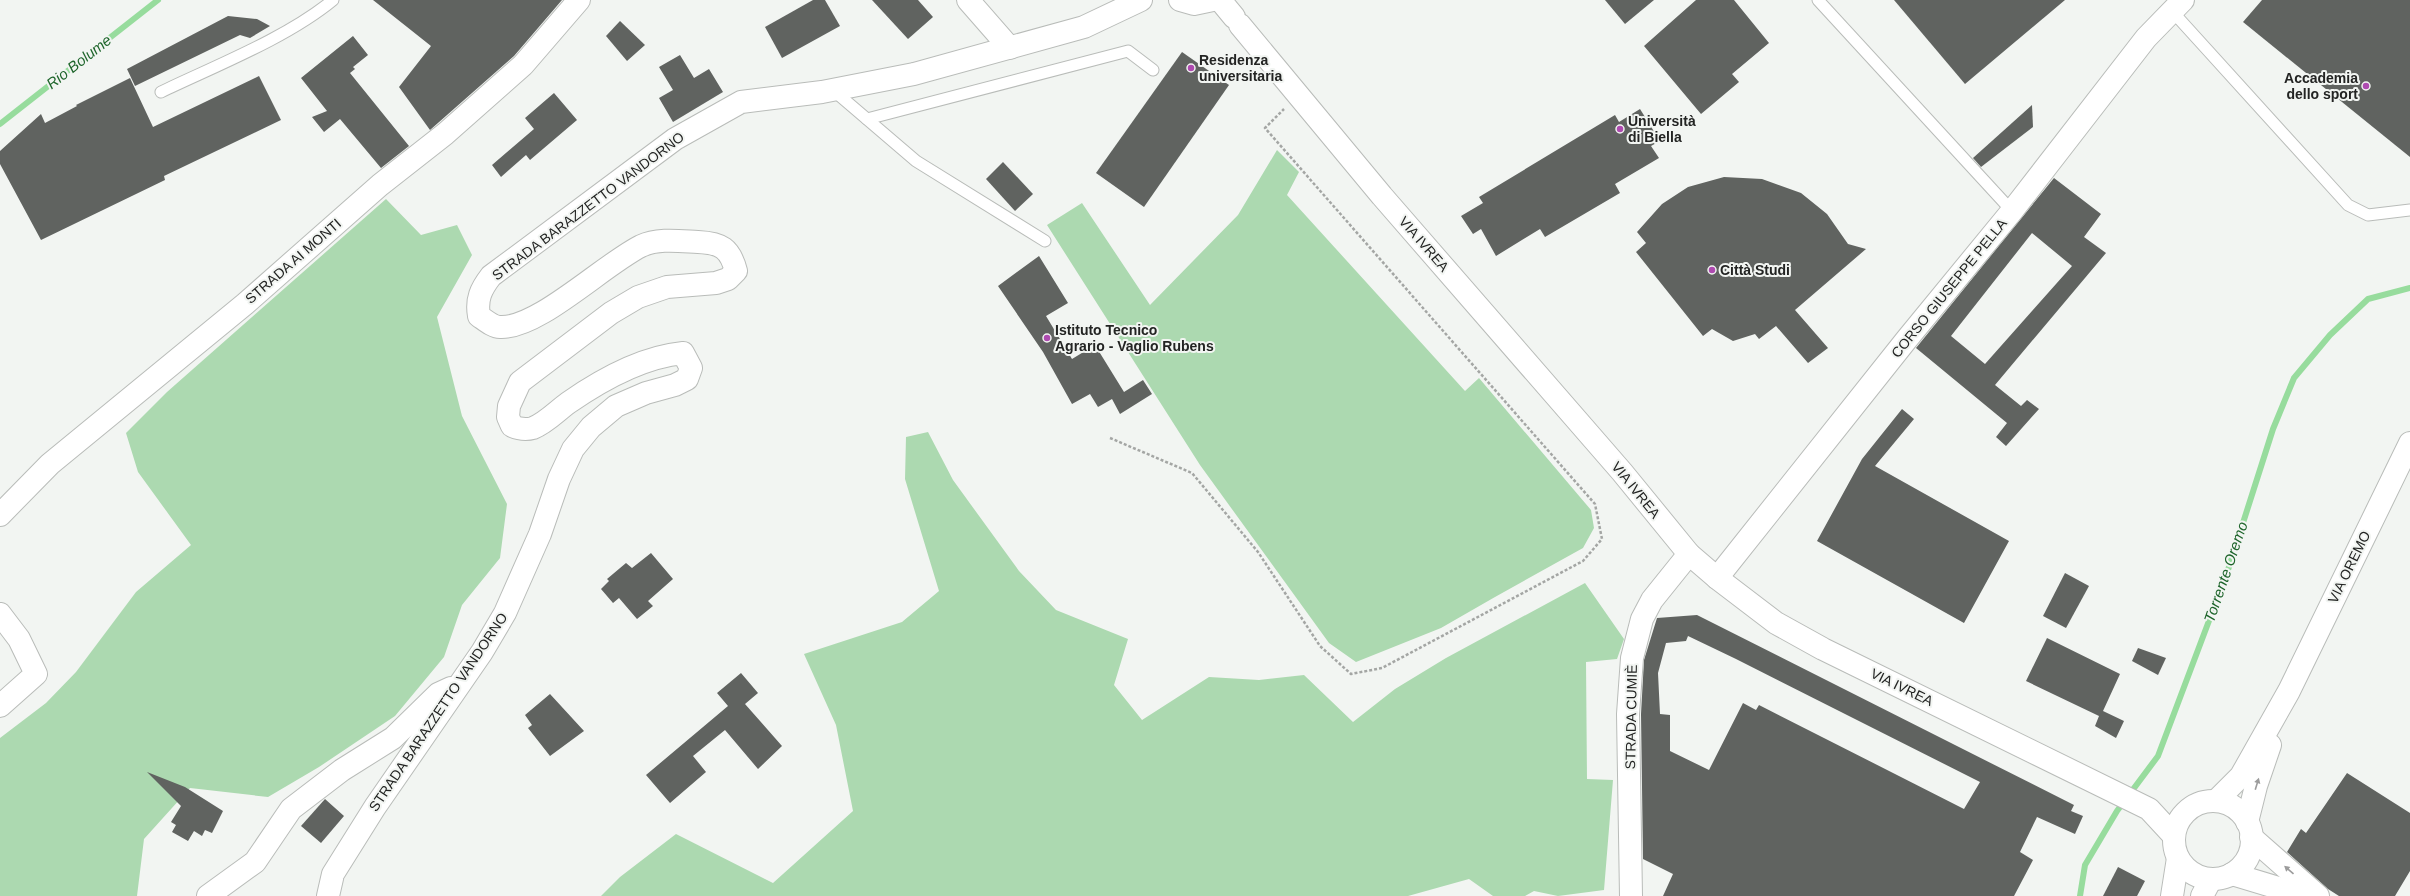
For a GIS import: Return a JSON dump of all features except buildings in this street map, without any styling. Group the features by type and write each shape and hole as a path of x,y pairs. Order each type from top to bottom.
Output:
{"street":[{"name":"STRADA AI MONTI","path":"0,515 50,464 239,309 380,185 473,109 523,64 579,0"},
{"path":"968,0 1010,48"},
{"name":"STRADA BARAZZETTO VANDORNO","path":"328,896 333,874 375,807 459,685 505,613 540,534 559,479 573,450 591,427 616,406 646,393 675,385 687,379 691,368 683,353 662,357 631,367 574,400 533,428 520,430 512,426 508,417 509,406 520,382 611,313 638,297 667,287 716,283 728,279 736,271 733,258 727,250 714,242 665,240 642,245 614,262 542,313 524,323 499,327 479,316 477,306 482,288 492,276 675,138 707,119 741,102 832,90 914,74 1084,26 1141,0"},
{"path":"1180,0 1194,4 1213,0"},
{"name":"VIA IVREA","path":"1220,0 1382,196 1622,472 1689,554 1717,578 1776,623 1823,649 2149,809 2174,836"},
{"name":"CORSO GIUSEPPE PELLA","path":"1717,578 1906,339 2012,211 2146,38 2177,6"},
{"name":"VIA OREMO","path":"2206,803 2241,776 2289,691 2410,443"},
{"name":"STRADA CUMIÈ","path":"1631,896 1628,714 1632,658 1642,619 1652,600 1689,554"},
{"path":"0,614 19,639 36,674 0,706"},
{"path":"208,896 255,862 291,809 342,770 393,738 438,694 459,685"},
{"name":"VIA OREMO","path":"2249,829 2256,786 2289,691"},
{"path":"2206,803 2185,812 2177,823 2174,836 2174,848 2178,858 2186,869 2198,876 2206,887 2232,874 2247,858 2249,829"},
{"path":"2149,809 2206,803 2228,804 2240,812 2249,829 2318,896"},
{"path":"2172,896 2178,858"},
{"path":"2232,874 2305,896"}],"lane":[{"path":"161,92 258,46 322,10 333,0"},
{"path":"1818,0 2012,211"},
{"path":"2177,6 2348,205 2368,215 2410,210"},
{"path":"867,119 1128,51 1153,70"},
{"path":"832,90 916,161 1045,241"}],"path":[{"path":"1110,438 1192,473 1258,552 1320,646 1351,674 1382,668 1583,561 1602,539 1595,504 1265,128 1298,94"}],"green space":[{"path":"1277,150 1299,172 1287,195 1465,391 1479,378 1591,510 1594,528 1583,548 1441,628 1356,662 1329,643 1200,465 1047,225 1082,203 1150,305 1238,215"},
{"path":"386,199 421,235 457,225 472,255 437,317 462,416 507,504 500,558 462,605 444,657 395,716 319,767 268,797 190,788 144,839 137,896 0,896 0,738 46,703 76,672 136,592 191,545 138,472 126,433 167,392"},
{"path":"928,432 953,480 1019,571 1056,610 1128,639 1114,685 1142,720 1209,677 1259,680 1304,675 1353,722 1395,689 1446,658 1585,583 1624,639 1617,659 1586,662 1587,779 1613,780 1604,890 1558,896 1534,891 1525,896 1493,896 1469,879 1408,896 601,896 620,877 676,834 773,883 853,811 836,725 804,654 902,622 939,591 905,479 906,437"}],"waterway":[{"name":"Rio Bolume","path":"0,124 158,0"},
{"name":"Torrente Oremo","path":"2080,896 2085,865 2117,811 2158,756 2227,573 2273,429 2294,378 2330,335 2368,299 2410,288"}],"place":[{"name":"Residenza universitaria","path":"1191,68"},
{"name":"Accademia dello sport","path":"2366,86"},
{"name":"Università di Biella","path":"1620,129"},
{"name":"Città Studi","path":"1712,270"},
{"name":"Istituto Tecnico Agrario - Vaglio Rubens","path":"1047,338"}]}
